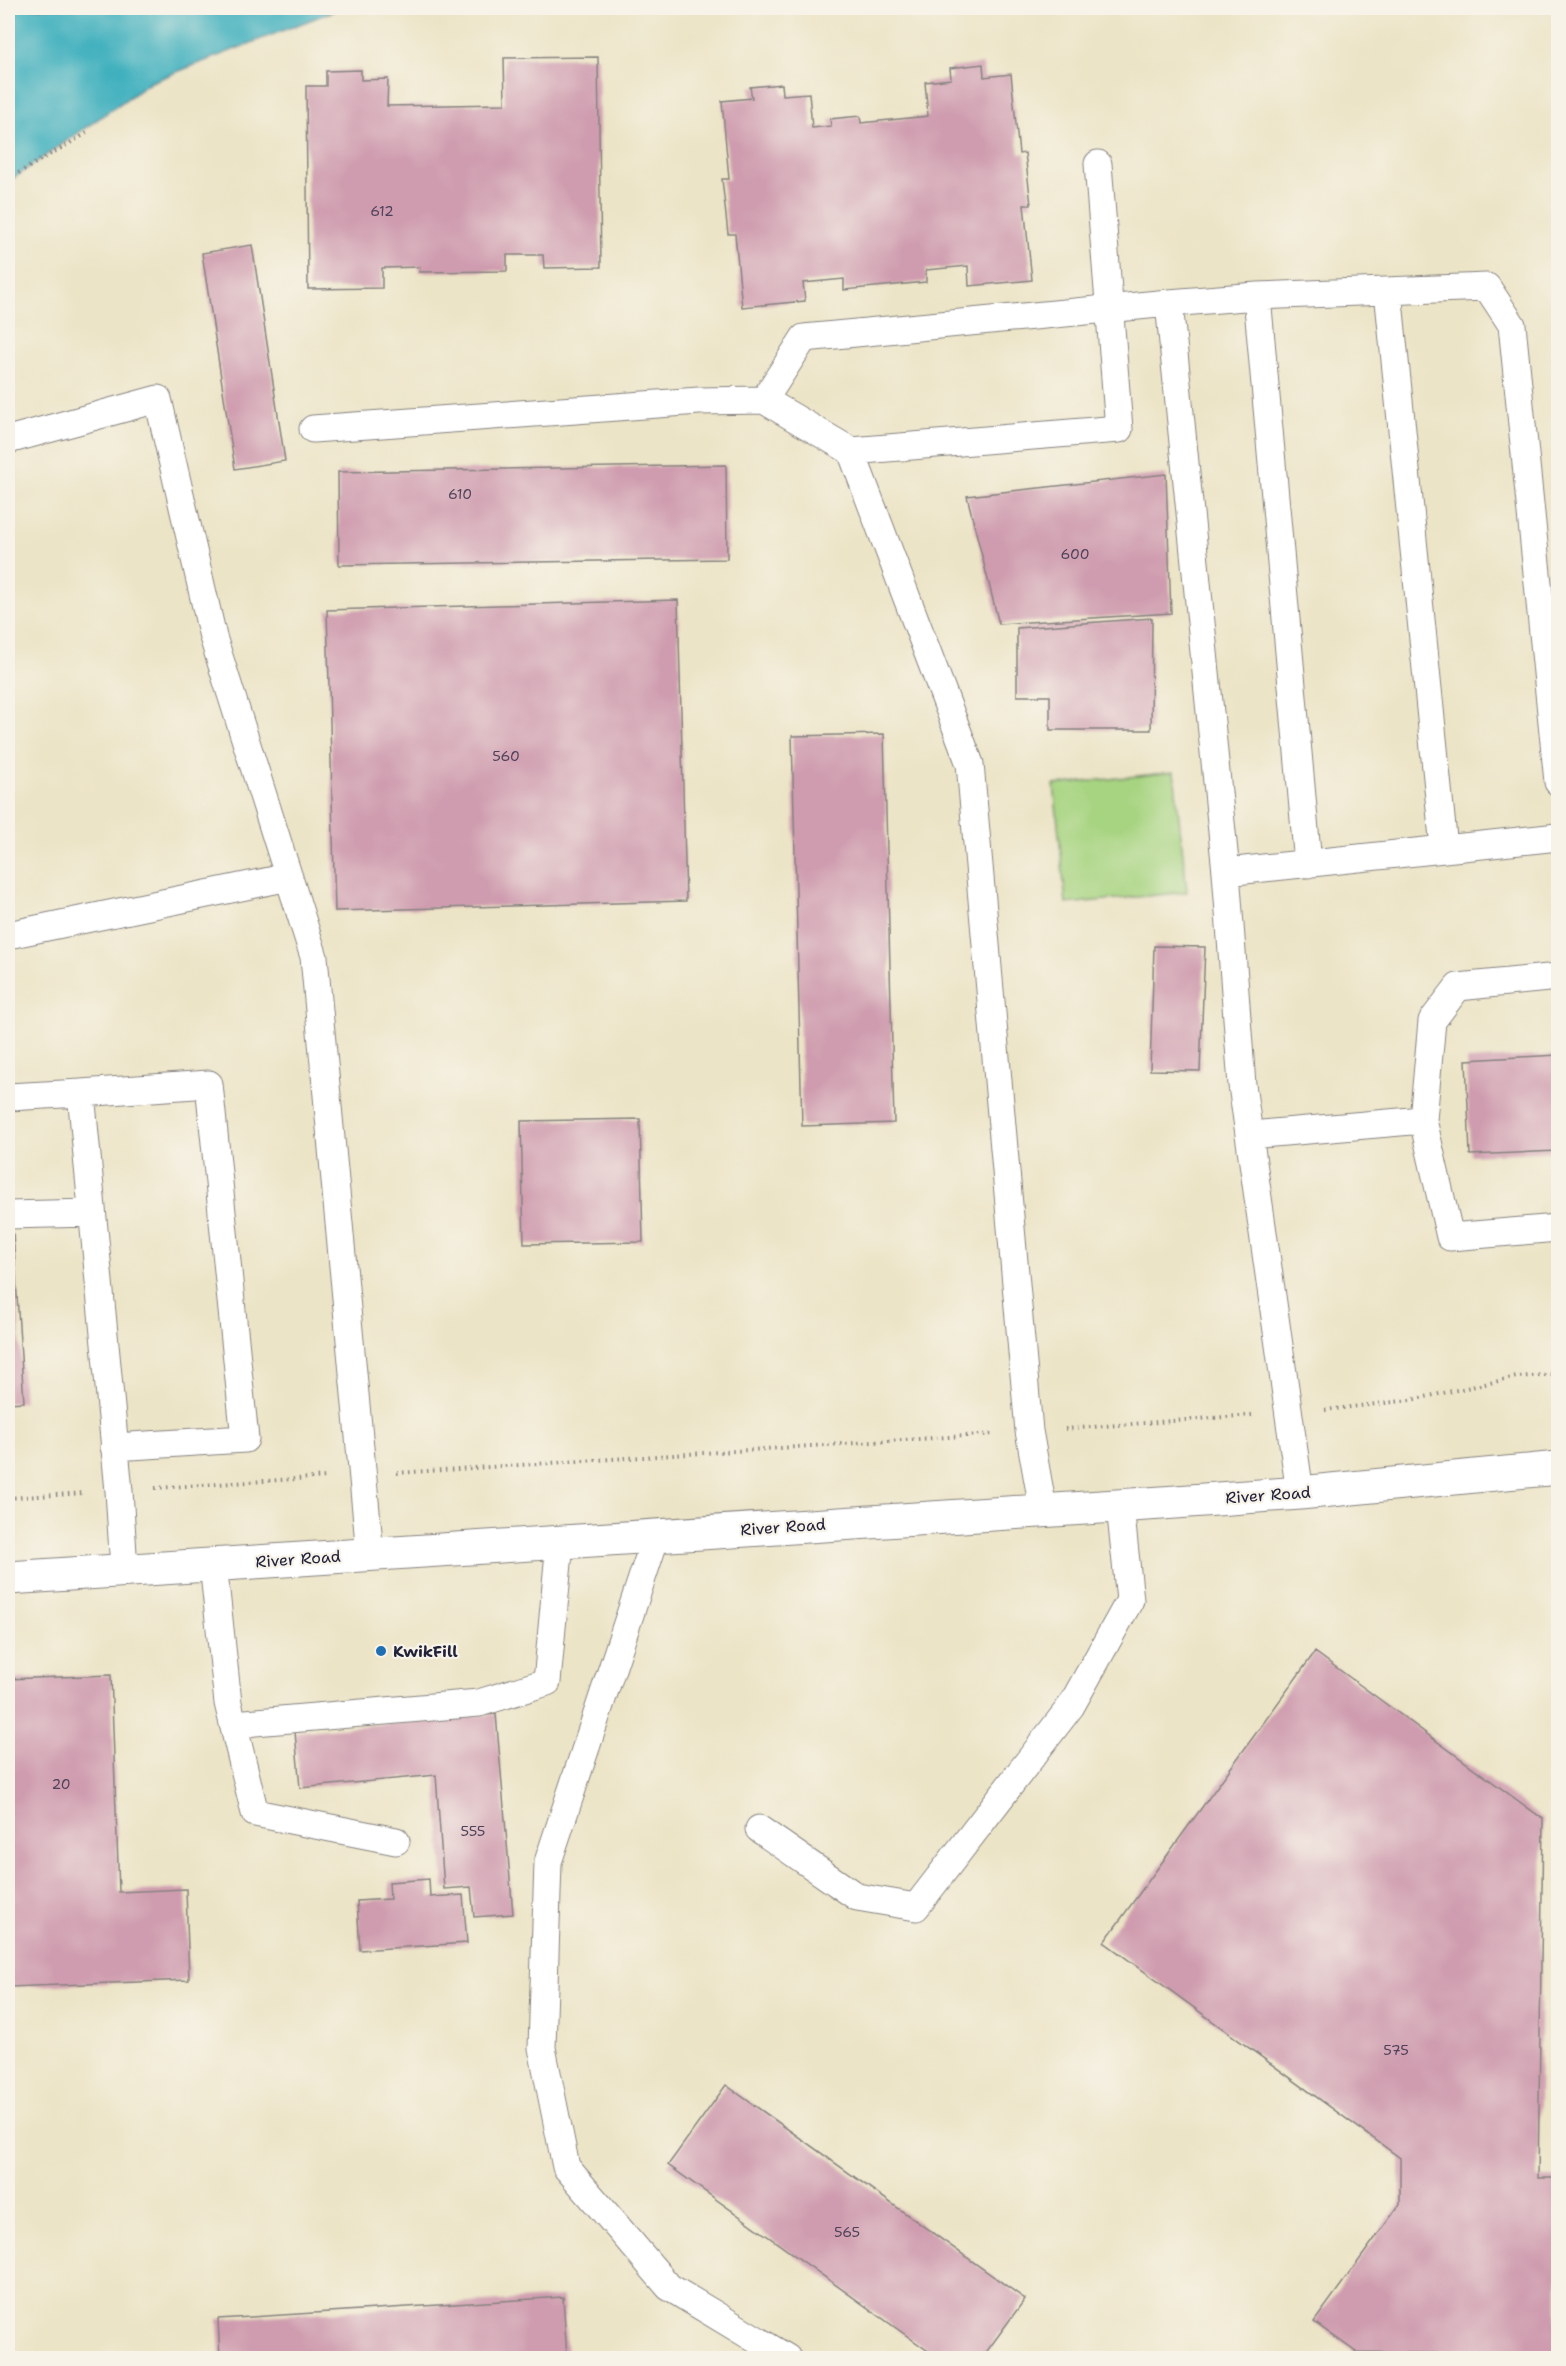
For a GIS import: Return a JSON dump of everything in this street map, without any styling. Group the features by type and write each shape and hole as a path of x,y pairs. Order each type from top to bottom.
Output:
{"main road":[{"name":"River Road","path":"8,1578 1043,1509 1120,1506 1300,1493 1558,1468"}],"lane":[{"path":"313,429 699,401 764,400 851,452 1119,429 1098,164"},
{"path":"764,400 804,338 1109,307 1257,296 1487,287 1512,325 1558,782"},
{"path":"1388,291 1444,848"},
{"path":"1257,296 1308,864"},
{"path":"1169,303 1226,872 1242,1085 1300,1493"},
{"path":"8,440 158,399 213,637 314,957 370,1554"},
{"path":"851,452 970,764 1029,1431 1043,1509"},
{"path":"1226,872 1558,837"},
{"path":"8,935 289,877"},
{"path":"1558,977 1458,987 1432,1021 1423,1120 1450,1237 1558,1228"},
{"path":"8,1097 209,1084 245,1439 114,1447"},
{"path":"81,1094 124,1569"},
{"path":"1250,1135 1423,1120"},
{"path":"8,1215 92,1213"},
{"path":"759,1829 857,1897 916,1907 1071,1706 1130,1600 1120,1506"},
{"path":"656,1536 548,1862 542,2048 566,2167 669,2287 788,2358"},
{"path":"233,1724 479,1703 547,1682 560,1541"},
{"path":"213,1564 228,1703 255,1813 396,1841"}],"path":[{"path":"8,179 87,133"},
{"path":"1349,1409 1411,1400 1517,1377 1558,1374"},
{"path":"1066,1428 1264,1414"},
{"path":"429,1471 1000,1433"},
{"path":"169,1487 320,1477"},
{"path":"8,1498 64,1494"}],"green space":[{"path":"1174,772 1187,892 1066,904 1054,785"}],"water":[{"path":"8,8 341,8 151,82 8,182"}],"building":[{"path":"598,57 601,267 544,268 543,255 507,255 507,271 419,272 420,267 382,268 382,288 308,289 306,86 326,86 326,71 361,70 361,80 388,79 387,106 505,104 504,58"},
{"path":"983,64 984,77 1011,74 1019,154 1025,153 1031,205 1024,205 1032,280 969,286 968,266 926,270 926,282 844,290 844,279 803,283 805,301 742,307 735,234 728,234 722,179 729,179 722,101 752,98 750,87 782,84 783,95 809,93 812,128 831,126 830,119 860,116 861,123 928,116 925,82 951,79 950,68"},
{"path":"252,245 285,461 235,469 202,253"},
{"path":"726,465 727,559 339,565 338,472"},
{"path":"1166,474 1171,613 999,624 967,496"},
{"path":"678,600 686,901 335,911 327,610"},
{"path":"1152,618 1151,730 1050,730 1050,696 1017,696 1017,628"},
{"path":"884,734 894,1123 802,1126 792,736"},
{"path":"1154,946 1205,947 1200,1071 1150,1070"},
{"path":"1558,1055 1558,1151 1470,1155 1466,1060"},
{"path":"640,1119 643,1242 524,1244 521,1121"},
{"path":"8,1234 13,1234 24,1402 8,1403"},
{"path":"1315,1652 1543,1819 1538,2178 1558,2178 1558,2355 1356,2352 1314,2322 1400,2204 1400,2158 1104,1942"},
{"path":"111,1675 119,1892 186,1889 189,1980 8,1987 8,1679"},
{"path":"496,1714 513,1914 474,1917 471,1887 444,1889 436,1775 300,1788 295,1732"},
{"path":"429,1879 430,1897 463,1895 467,1943 360,1950 357,1901 390,1899 389,1882"},
{"path":"726,2085 1025,2299 982,2358 938,2358 668,2165"},
{"path":"563,2297 567,2358 220,2358 218,2319"}],"place":[{"name":"KwikFill","path":"381,1651"}]}
